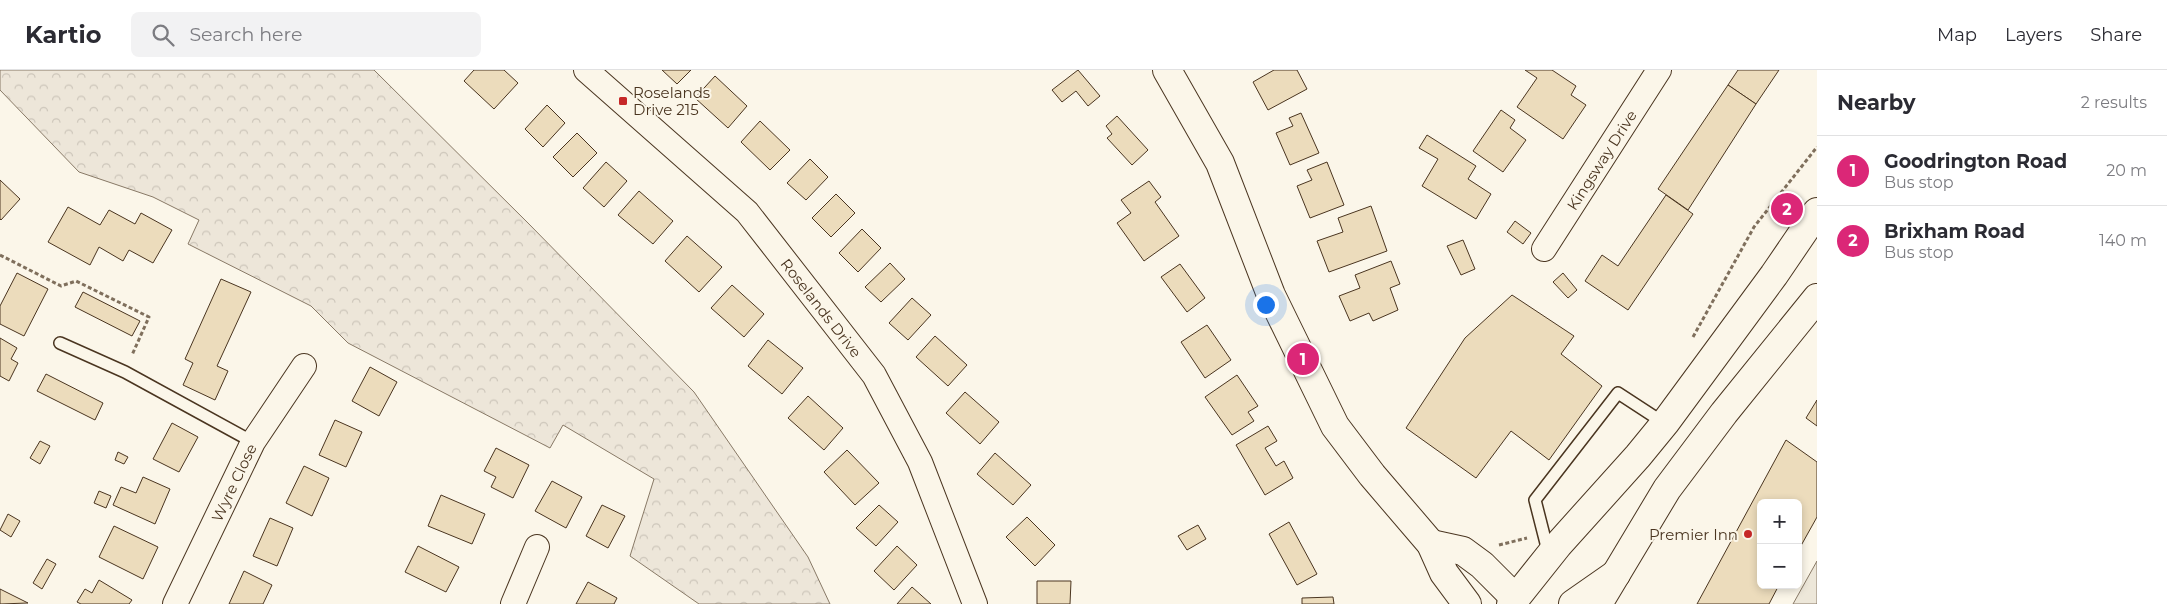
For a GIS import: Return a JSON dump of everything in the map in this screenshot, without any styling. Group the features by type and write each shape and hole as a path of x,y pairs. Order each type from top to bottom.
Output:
{"main road":[{"path":"1167,70 1220,163 1271,294 1335,426 1372,475 1431,544 1444,572 1467,604"},
{"path":"1431,544 1463,551 1482,565 1513,602 1549,556 1638,456 1774,275 1817,212"},
{"path":"1598,604 1667,489 1724,413 1817,298"},
{"path":"1573,604 1616,574"}],"street":[{"name":"Roselands Drive","path":"586,70 747,212 874,375 920,462 975,604"},
{"name":"Kingsway Drive","path":"1544,249 1659,70"},
{"name":"Wyre Close","path":"175,604 254,442 304,366"},
{"path":"513,604 537,547"}],"lane":[{"path":"60,343 125,372 254,442"},
{"path":"1549,556 1535,500 1618,393 1672,412"}],"path":[{"path":"1692,338 1754,226 1817,147"},
{"path":"0,255 61,286 76,281 149,317 125,372"}],"green space":[{"path":"0,70 374,70 694,392 808,557 830,604 699,604 630,556 654,479 563,425 550,448 348,343 311,306 188,244 199,220 153,197 79,172 0,90"}],"shaded area":[{"path":"1817,561 1817,604 1793,604"}],"building":[{"path":"474,70 504,70 518,83 494,109 464,81"},
{"path":"662,70 691,70 677,84"},
{"path":"1078,70 1100,96 1088,106 1076,91 1062,102 1052,90"},
{"path":"1274,70 1297,70 1307,89 1268,110 1253,82"},
{"path":"1525,70 1552,70 1576,86 1571,95 1586,105 1563,139 1517,107 1537,78"},
{"path":"1738,70 1779,70 1756,104 1728,85"},
{"path":"715,76 747,106 728,128 695,98"},
{"path":"1728,85 1756,104 1688,210 1658,189"},
{"path":"547,105 565,123 543,147 525,129"},
{"path":"1501,110 1515,120 1510,128 1526,140 1503,172 1473,151"},
{"path":"1301,113 1319,153 1290,165 1276,133 1293,126 1289,118"},
{"path":"1117,116 1148,150 1132,165 1107,138 1112,134 1106,126"},
{"path":"760,121 790,150 770,170 741,142"},
{"path":"577,133 597,153 573,177 553,157"},
{"path":"1427,135 1476,166 1468,179 1491,194 1476,219 1422,186 1438,159 1419,148"},
{"path":"810,159 828,177 806,200 787,183"},
{"path":"606,162 627,181 604,207 583,188"},
{"path":"1327,162 1344,205 1310,218 1297,186 1312,180 1307,170"},
{"path":"0,180 20,199 1,220 0,219"},
{"path":"1149,181 1161,197 1155,202 1179,236 1144,261 1117,223 1131,213 1121,200"},
{"path":"639,191 673,221 653,244 618,215"},
{"path":"836,194 855,213 831,237 812,218"},
{"path":"1666,195 1693,214 1628,310 1585,281 1602,255 1618,266"},
{"path":"1371,206 1387,251 1329,272 1317,241 1343,232 1338,218"},
{"path":"68,207 100,225 109,210 135,224 141,213 172,230 153,263 129,250 123,261 99,247 90,265 48,242"},
{"path":"1515,221 1531,233 1523,244 1507,232"},
{"path":"862,229 881,248 858,272 839,253"},
{"path":"687,236 722,267 699,292 665,261"},
{"path":"1463,240 1475,269 1461,275 1447,246"},
{"path":"1391,261 1400,284 1390,288 1398,310 1373,321 1369,313 1350,321 1339,296 1360,288 1355,275"},
{"path":"890,263 905,279 881,302 865,287"},
{"path":"1180,264 1205,298 1187,312 1161,277"},
{"path":"17,273 48,289 24,336 0,324 0,306"},
{"path":"1563,273 1577,290 1568,298 1553,282"},
{"path":"221,279 251,292 217,366 228,371 215,400 183,385 193,363 185,359"},
{"path":"732,285 764,314 744,337 711,308"},
{"path":"83,292 140,321 132,336 75,307"},
{"path":"1512,295 1574,336 1561,354 1602,386 1549,460 1511,431 1476,478 1406,428 1465,338"},
{"path":"912,298 931,315 908,340 889,323"},
{"path":"1207,325 1231,360 1205,378 1181,342"},
{"path":"935,336 967,365 948,386 916,357"},
{"path":"0,338 17,348 11,359 18,363 9,381 0,376"},
{"path":"768,340 803,368 782,394 748,366"},
{"path":"370,367 397,382 379,416 352,401"},
{"path":"46,374 103,403 95,420 37,391"},
{"path":"1237,375 1258,406 1248,412 1254,421 1232,435 1205,397"},
{"path":"965,392 999,422 980,444 946,413"},
{"path":"808,396 843,428 824,450 788,418"},
{"path":"1817,400 1817,426 1806,418"},
{"path":"335,420 362,432 346,467 319,455"},
{"path":"172,423 198,437 179,472 153,459"},
{"path":"1268,426 1277,441 1265,448 1276,466 1284,461 1293,478 1265,495 1236,445"},
{"name":"Premier Inn","path":"1786,440 1817,462 1817,517 1802,544 1802,499 1757,499 1757,589 1777,589 1769,604 1697,604"},
{"path":"40,441 50,446 40,464 30,458"},
{"path":"496,448 529,465 513,498 491,487 496,477 484,471"},
{"path":"847,450 879,483 855,505 824,472"},
{"path":"118,452 128,457 124,464 115,460"},
{"path":"995,453 1031,485 1013,505 977,474"},
{"path":"304,466 329,478 312,516 286,503"},
{"path":"143,477 170,489 155,524 113,505 121,487 136,493"},
{"path":"552,481 582,497 566,528 535,511"},
{"path":"99,491 111,496 106,508 94,503"},
{"path":"441,495 485,514 472,544 428,526"},
{"path":"602,505 625,516 608,548 586,536"},
{"path":"879,505 898,522 876,546 856,528"},
{"path":"8,514 20,521 11,537 0,530"},
{"path":"1027,517 1055,545 1035,566 1006,537"},
{"path":"270,518 293,528 277,566 253,556"},
{"path":"1289,522 1317,574 1297,585 1269,534"},
{"path":"1198,525 1206,539 1187,550 1178,536"},
{"path":"114,526 158,547 143,579 99,557"},
{"path":"418,546 459,567 446,592 405,572"},
{"path":"897,546 917,565 894,590 874,571"},
{"path":"47,559 56,564 42,589 33,583"},
{"path":"244,571 272,585 263,604 229,604"},
{"path":"99,580 132,600 129,604 81,604 77,602 85,589 92,593"},
{"path":"1037,581 1071,581 1070,604 1037,604"},
{"path":"588,582 617,598 614,604 576,604"},
{"path":"912,587 931,604 897,604"},
{"path":"0,589 28,603 0,604"},
{"path":"1333,597 1334,604 1302,604 1302,598"}],"place":[{"name":"Roselands Drive 215","path":"623,101"},
{"name":"Brixham Road","path":"1787,209"},
{"name":"Goodrington Road","path":"1303,359"},
{"name":"Premier Inn","path":"1748,534"}]}
